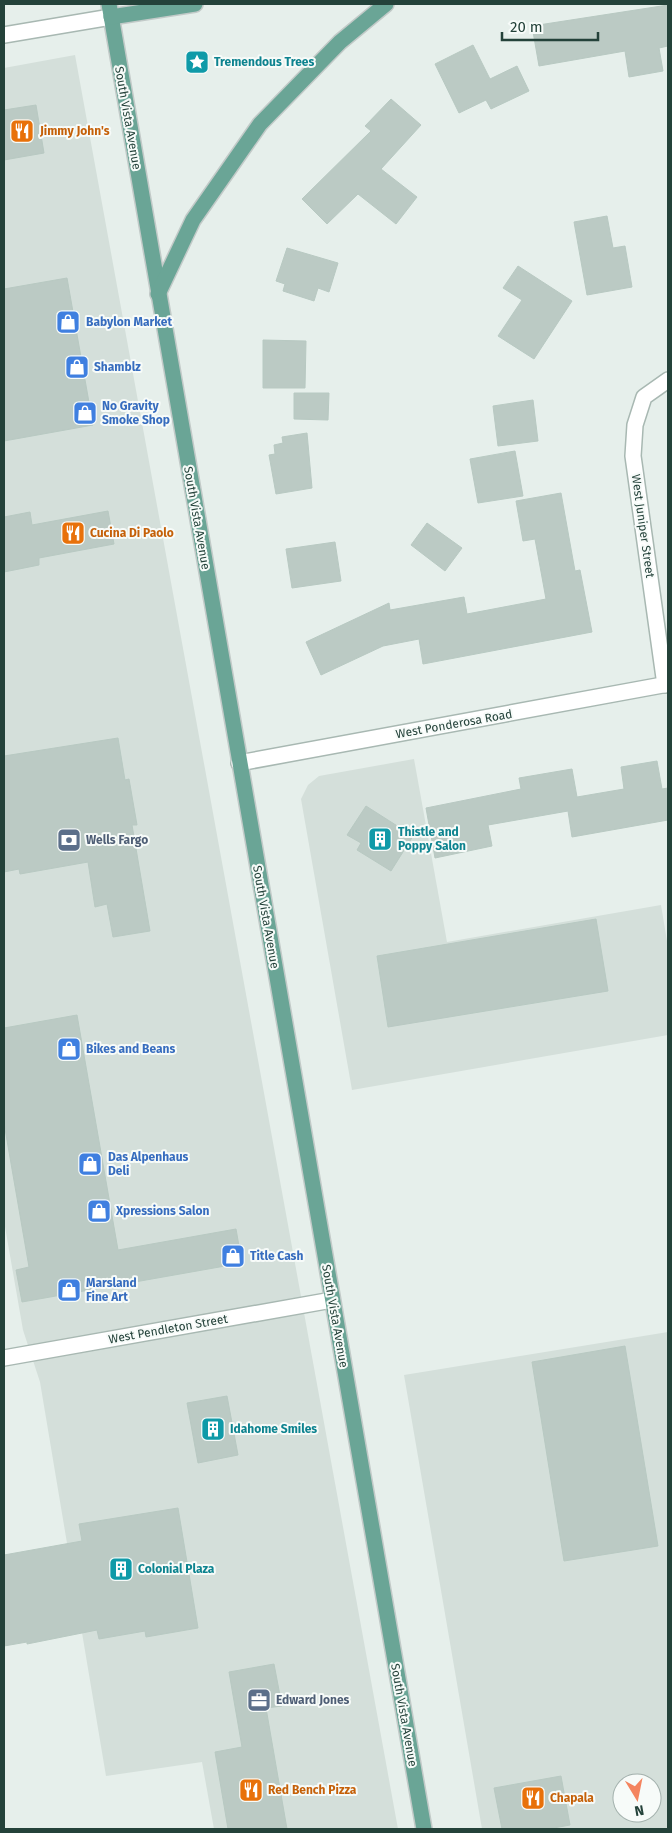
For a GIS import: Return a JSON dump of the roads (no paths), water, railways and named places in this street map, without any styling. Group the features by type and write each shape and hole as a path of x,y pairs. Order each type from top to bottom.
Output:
{"main road":[{"path":"110,10 194,4"},
{"path":"158,294 193,220 260,124 340,42 386,4"},
{"name":"South Vista Avenue","path":"110,10 424,1829"}],"street":[{"path":"4,35 110,10"},
{"name":"West Juniper Street","path":"667,685 633,456 635,425 644,397 668,380"},
{"name":"West Ponderosa Road","path":"239,763 667,685"},
{"name":"West Pendleton Street","path":"4,1358 332,1300"}],"place":[{"name":"Tremendous Trees","path":"197,62"},
{"name":"Jimmy John's","path":"22,131"},
{"name":"Babylon Market","path":"68,322"},
{"name":"Shamblz","path":"77,367"},
{"name":"No Gravity Smoke Shop","path":"85,413"},
{"name":"Cucina Di Paolo","path":"73,533"},
{"name":"Thistle and Poppy Salon","path":"380,839"},
{"name":"Wells Fargo","path":"69,840"},
{"name":"Bikes and Beans","path":"69,1049"},
{"name":"Das Alpenhaus Deli","path":"90,1164"},
{"name":"Xpressions Salon","path":"99,1211"},
{"name":"Title Cash","path":"233,1256"},
{"name":"Marsland Fine Art","path":"69,1290"},
{"name":"Idahome Smiles","path":"213,1429"},
{"name":"Colonial Plaza","path":"121,1569"},
{"name":"Edward Jones","path":"259,1700"},
{"name":"Red Bench Pizza","path":"251,1790"},
{"name":"Chapala","path":"533,1798"}]}
